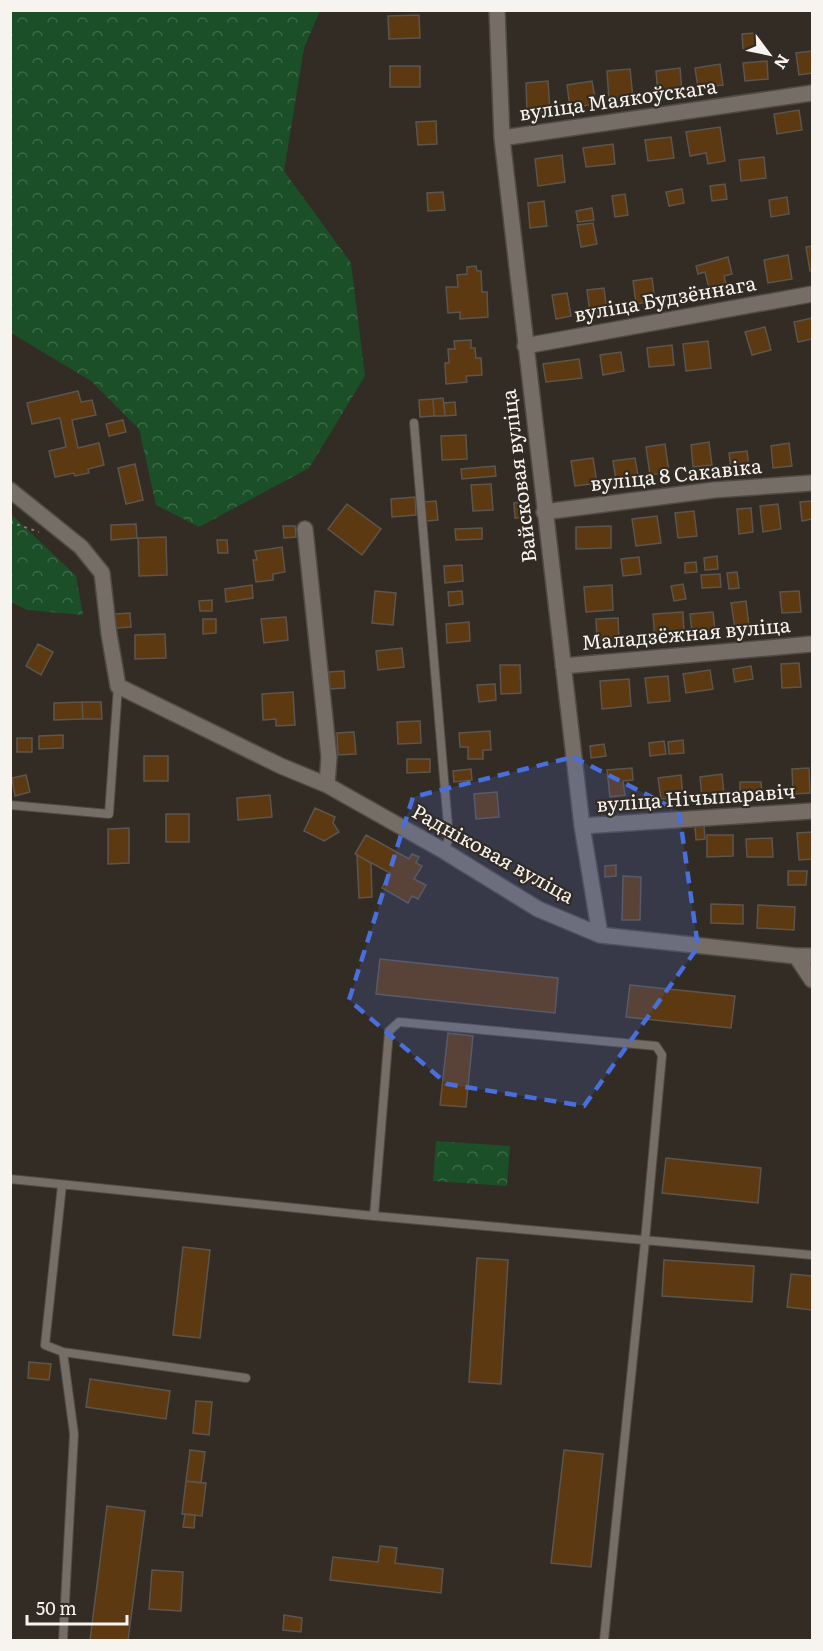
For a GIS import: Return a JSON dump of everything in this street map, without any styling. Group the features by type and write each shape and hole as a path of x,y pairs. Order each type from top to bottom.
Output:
{"street":[{"name":"Вайсковая вуліца","path":"497,10 502,138 525,346 582,826 600,934"},
{"name":"вуліца Маякоўскага","path":"502,138 813,93"},
{"name":"вуліца Будзённага","path":"525,346 813,294"},
{"name":"вуліца 8 Сакавіка","path":"544,512 714,490 813,483"},
{"path":"10,490 81,547 102,573 118,686"},
{"path":"305,529 329,757 327,784"},
{"name":"Маладзёжная вуліца","path":"563,666 813,644"},
{"name":"Радніковая вуліца","path":"118,686 281,766 327,784 444,851 538,909 600,934 813,956"},
{"name":"вуліца Нічыпаравіч","path":"582,826 813,811"},
{"path":"796,956 813,980"}],"lane":[{"path":"414,423 450,838 444,851"},
{"path":"10,805 109,814 118,686"},
{"path":"374,1216 389,1031 399,1022 656,1046 663,1055 604,1641"},
{"path":"10,1179 374,1216 813,1255"},
{"path":"62,1185 45,1346 63,1352 246,1378"},
{"path":"63,1352 74,1434 63,1641"}],"highlighted area":[{"path":"573,757 679,811 698,947 584,1106 447,1084 349,1000 413,797"}],"green space":[{"path":"10,11 320,11 304,48 284,171 351,263 365,376 309,468 199,527 156,505 139,429 91,381 11,333"},
{"path":"11,514 76,576 83,615 27,610 11,602"},
{"path":"436,1141 510,1146 507,1186 433,1181"}],"building":[{"path":"419,15 420,38 389,39 388,16"},
{"path":"754,33 755,48 743,49 742,34"},
{"path":"812,51 812,73 799,75 796,53"},
{"path":"767,61 768,79 745,81 743,63"},
{"path":"720,64 723,85 698,88 695,68"},
{"path":"390,66 420,66 420,87 390,87"},
{"path":"680,68 682,93 658,95 656,71"},
{"path":"630,69 633,98 609,100 607,71"},
{"path":"548,81 550,111 527,113 526,83"},
{"path":"592,81 596,104 570,108 567,85"},
{"path":"799,110 802,130 777,134 774,114"},
{"path":"436,121 437,144 418,145 416,122"},
{"path":"720,127 725,161 708,164 706,153 690,156 686,132"},
{"path":"671,137 674,158 648,161 645,140"},
{"path":"613,144 615,164 586,167 583,148"},
{"path":"562,155 565,182 538,186 535,159"},
{"path":"764,157 766,178 741,181 739,160"},
{"path":"725,184 727,199 712,201 710,186"},
{"path":"682,189 684,203 669,206 666,192"},
{"path":"443,192 445,210 428,211 427,193"},
{"path":"625,194 628,215 615,217 612,196"},
{"path":"787,197 789,214 771,217 769,200"},
{"path":"544,201 547,226 530,228 528,203"},
{"path":"592,208 594,220 578,222 576,211"},
{"path":"593,223 597,244 581,247 577,225"},
{"path":"812,246 812,270 810,271 806,247"},
{"path":"788,255 792,279 768,283 764,260"},
{"path":"728,257 732,274 724,276 727,288 710,292 705,272 698,274 696,266"},
{"path":"476,266 477,271 481,271 482,292 487,292 488,317 460,319 460,312 448,313 446,287 458,287 457,275 467,274 467,267"},
{"path":"652,278 655,301 636,304 633,281"},
{"path":"604,288 607,311 590,313 587,290"},
{"path":"567,293 571,316 556,319 552,295"},
{"path":"812,318 812,339 798,342 794,322"},
{"path":"765,327 771,350 752,355 745,332"},
{"path":"471,340 471,348 475,348 476,358 481,358 482,375 466,376 467,382 446,384 445,363 449,363 448,349 455,349 454,341"},
{"path":"708,341 711,368 686,371 683,344"},
{"path":"672,345 674,365 649,367 647,348"},
{"path":"621,352 624,371 603,375 600,355"},
{"path":"579,359 582,378 546,382 543,364"},
{"path":"78,391 81,402 92,400 96,415 72,420 78,448 99,443 104,465 88,469 89,473 55,477 49,451 66,447 60,418 32,424 27,403"},
{"path":"443,398 445,416 434,416 433,399"},
{"path":"433,399 434,416 420,417 419,400"},
{"path":"455,402 456,415 445,416 444,403"},
{"path":"123,420 126,432 109,436 106,424"},
{"path":"466,435 467,459 442,460 441,436"},
{"path":"709,442 712,465 693,467 691,445"},
{"path":"789,443 792,466 773,468 771,446"},
{"path":"665,444 669,472 650,475 646,447"},
{"path":"747,451 749,468 731,470 729,453"},
{"path":"593,458 597,483 575,486 571,461"},
{"path":"635,458 638,476 616,480 613,461"},
{"path":"135,464 143,500 126,504 118,468"},
{"path":"495,466 496,476 462,479 461,469"},
{"path":"491,484 493,510 473,511 471,485"},
{"path":"415,497 416,515 392,517 391,499"},
{"path":"436,501 438,520 426,521 425,502"},
{"path":"527,501 528,517 515,518 514,503"},
{"path":"812,501 812,519 802,521 800,502"},
{"path":"347,504 381,529 362,555 328,529"},
{"path":"778,504 781,529 763,532 760,506"},
{"path":"751,508 753,532 739,534 737,509"},
{"path":"694,511 697,536 678,538 675,513"},
{"path":"657,516 661,543 636,546 632,519"},
{"path":"136,524 137,538 111,540 111,525"},
{"path":"283,526 295,526 296,537 284,538"},
{"path":"611,526 611,548 576,549 576,527"},
{"path":"482,528 482,539 456,540 455,529"},
{"path":"166,537 167,575 139,576 138,538"},
{"path":"217,540 227,540 228,553 218,553"},
{"path":"282,547 285,572 273,574 273,580 256,582 253,560 257,560 255,551"},
{"path":"717,556 718,569 705,570 704,558"},
{"path":"639,557 641,574 623,576 621,559"},
{"path":"696,562 697,572 685,573 685,563"},
{"path":"462,565 463,581 445,583 444,566"},
{"path":"737,572 739,588 729,589 727,573"},
{"path":"720,574 721,587 702,588 701,575"},
{"path":"683,584 686,599 674,601 671,586"},
{"path":"252,585 253,598 226,602 225,589"},
{"path":"612,585 613,610 586,612 584,587"},
{"path":"375,591 396,593 393,625 372,623"},
{"path":"462,591 463,604 449,606 448,592"},
{"path":"799,591 801,612 782,613 780,592"},
{"path":"212,600 212,611 200,611 199,601"},
{"path":"746,601 749,626 735,628 731,603"},
{"path":"683,612 684,632 679,633 679,639 655,641 653,614"},
{"path":"713,612 715,630 692,632 690,614"},
{"path":"130,613 131,627 116,628 115,614"},
{"path":"286,617 288,640 264,643 261,619"},
{"path":"618,618 619,639 597,640 596,619"},
{"path":"203,619 216,619 216,633 203,634"},
{"path":"469,622 470,641 447,643 446,624"},
{"path":"165,634 166,658 135,659 135,635"},
{"path":"38,644 53,652 41,675 26,666"},
{"path":"402,648 404,667 378,670 376,651"},
{"path":"799,663 801,687 782,688 781,664"},
{"path":"500,665 520,665 521,693 501,694"},
{"path":"751,666 753,679 735,682 733,669"},
{"path":"710,670 713,689 686,693 683,674"},
{"path":"344,671 345,688 330,689 329,672"},
{"path":"668,676 670,701 648,703 645,678"},
{"path":"629,679 631,706 602,709 600,681"},
{"path":"495,684 496,700 479,702 477,685"},
{"path":"293,692 295,725 276,726 276,719 263,720 262,694"},
{"path":"82,702 83,719 54,720 54,703"},
{"path":"82,702 101,702 102,719 83,719"},
{"path":"420,721 421,743 398,744 397,722"},
{"path":"490,731 491,750 483,750 483,759 468,759 468,747 460,747 459,733"},
{"path":"354,732 356,754 338,755 337,733"},
{"path":"63,735 63,748 39,749 39,736"},
{"path":"17,738 32,738 32,752 17,752"},
{"path":"683,740 684,753 669,754 668,742"},
{"path":"664,741 666,754 650,756 649,743"},
{"path":"604,744 606,756 591,758 590,746"},
{"path":"144,756 168,756 168,781 144,781"},
{"path":"407,759 430,759 430,772 407,773"},
{"path":"632,768 633,780 623,781 625,795 610,797 607,770"},
{"path":"809,768 810,793 793,794 792,769"},
{"path":"471,769 472,780 454,782 453,771"},
{"path":"722,774 724,794 702,797 700,777"},
{"path":"26,775 30,792 15,796 12,778"},
{"path":"681,775 683,797 661,799 658,778"},
{"path":"740,782 761,782 762,793 740,794"},
{"path":"497,792 499,817 476,819 474,794"},
{"path":"270,795 272,817 238,820 237,798"},
{"path":"315,808 335,817 333,823 339,832 324,841 304,831"},
{"path":"166,814 189,814 189,842 166,842"},
{"path":"704,825 705,839 696,840 695,826"},
{"path":"129,828 129,863 108,864 108,829"},
{"path":"812,832 812,859 799,860 797,833"},
{"path":"366,835 409,859 412,854 419,857 416,863 422,866 414,879 426,885 418,899 412,896 408,903 382,888 390,873 355,854"},
{"path":"707,835 733,835 733,856 707,857"},
{"path":"772,838 773,857 747,857 746,839"},
{"path":"357,855 371,863 372,897 359,898"},
{"path":"616,865 616,876 605,877 605,866"},
{"path":"788,871 807,871 806,885 788,885"},
{"path":"623,876 641,877 640,920 622,920"},
{"path":"711,904 743,905 743,924 711,923"},
{"path":"758,905 795,907 794,930 757,928"},
{"path":"380,959 558,978 555,1013 376,994"},
{"path":"630,985 735,996 731,1028 626,1017"},
{"path":"448,1033 473,1036 466,1107 440,1105"},
{"path":"666,1158 761,1168 758,1203 662,1193"},
{"path":"183,1247 210,1250 200,1338 173,1335"},
{"path":"477,1258 508,1260 501,1384 469,1382"},
{"path":"664,1260 754,1266 752,1302 662,1296"},
{"path":"791,1274 812,1276 812,1310 787,1307"},
{"path":"29,1362 51,1364 49,1380 28,1378"},
{"path":"90,1379 170,1391 166,1419 86,1407"},
{"path":"196,1401 212,1402 209,1435 193,1433"},
{"path":"190,1450 205,1452 201,1483 186,1481"},
{"path":"564,1450 603,1454 591,1567 551,1563"},
{"path":"186,1481 206,1483 202,1516 182,1514"},
{"path":"107,1506 145,1511 128,1640 90,1640"},
{"path":"185,1514 195,1515 194,1528 183,1527"},
{"path":"380,1546 397,1548 395,1563 443,1569 441,1593 330,1580 333,1557 378,1562"},
{"path":"152,1570 183,1572 181,1611 149,1609"},
{"path":"284,1615 302,1618 301,1632 283,1630"}]}
